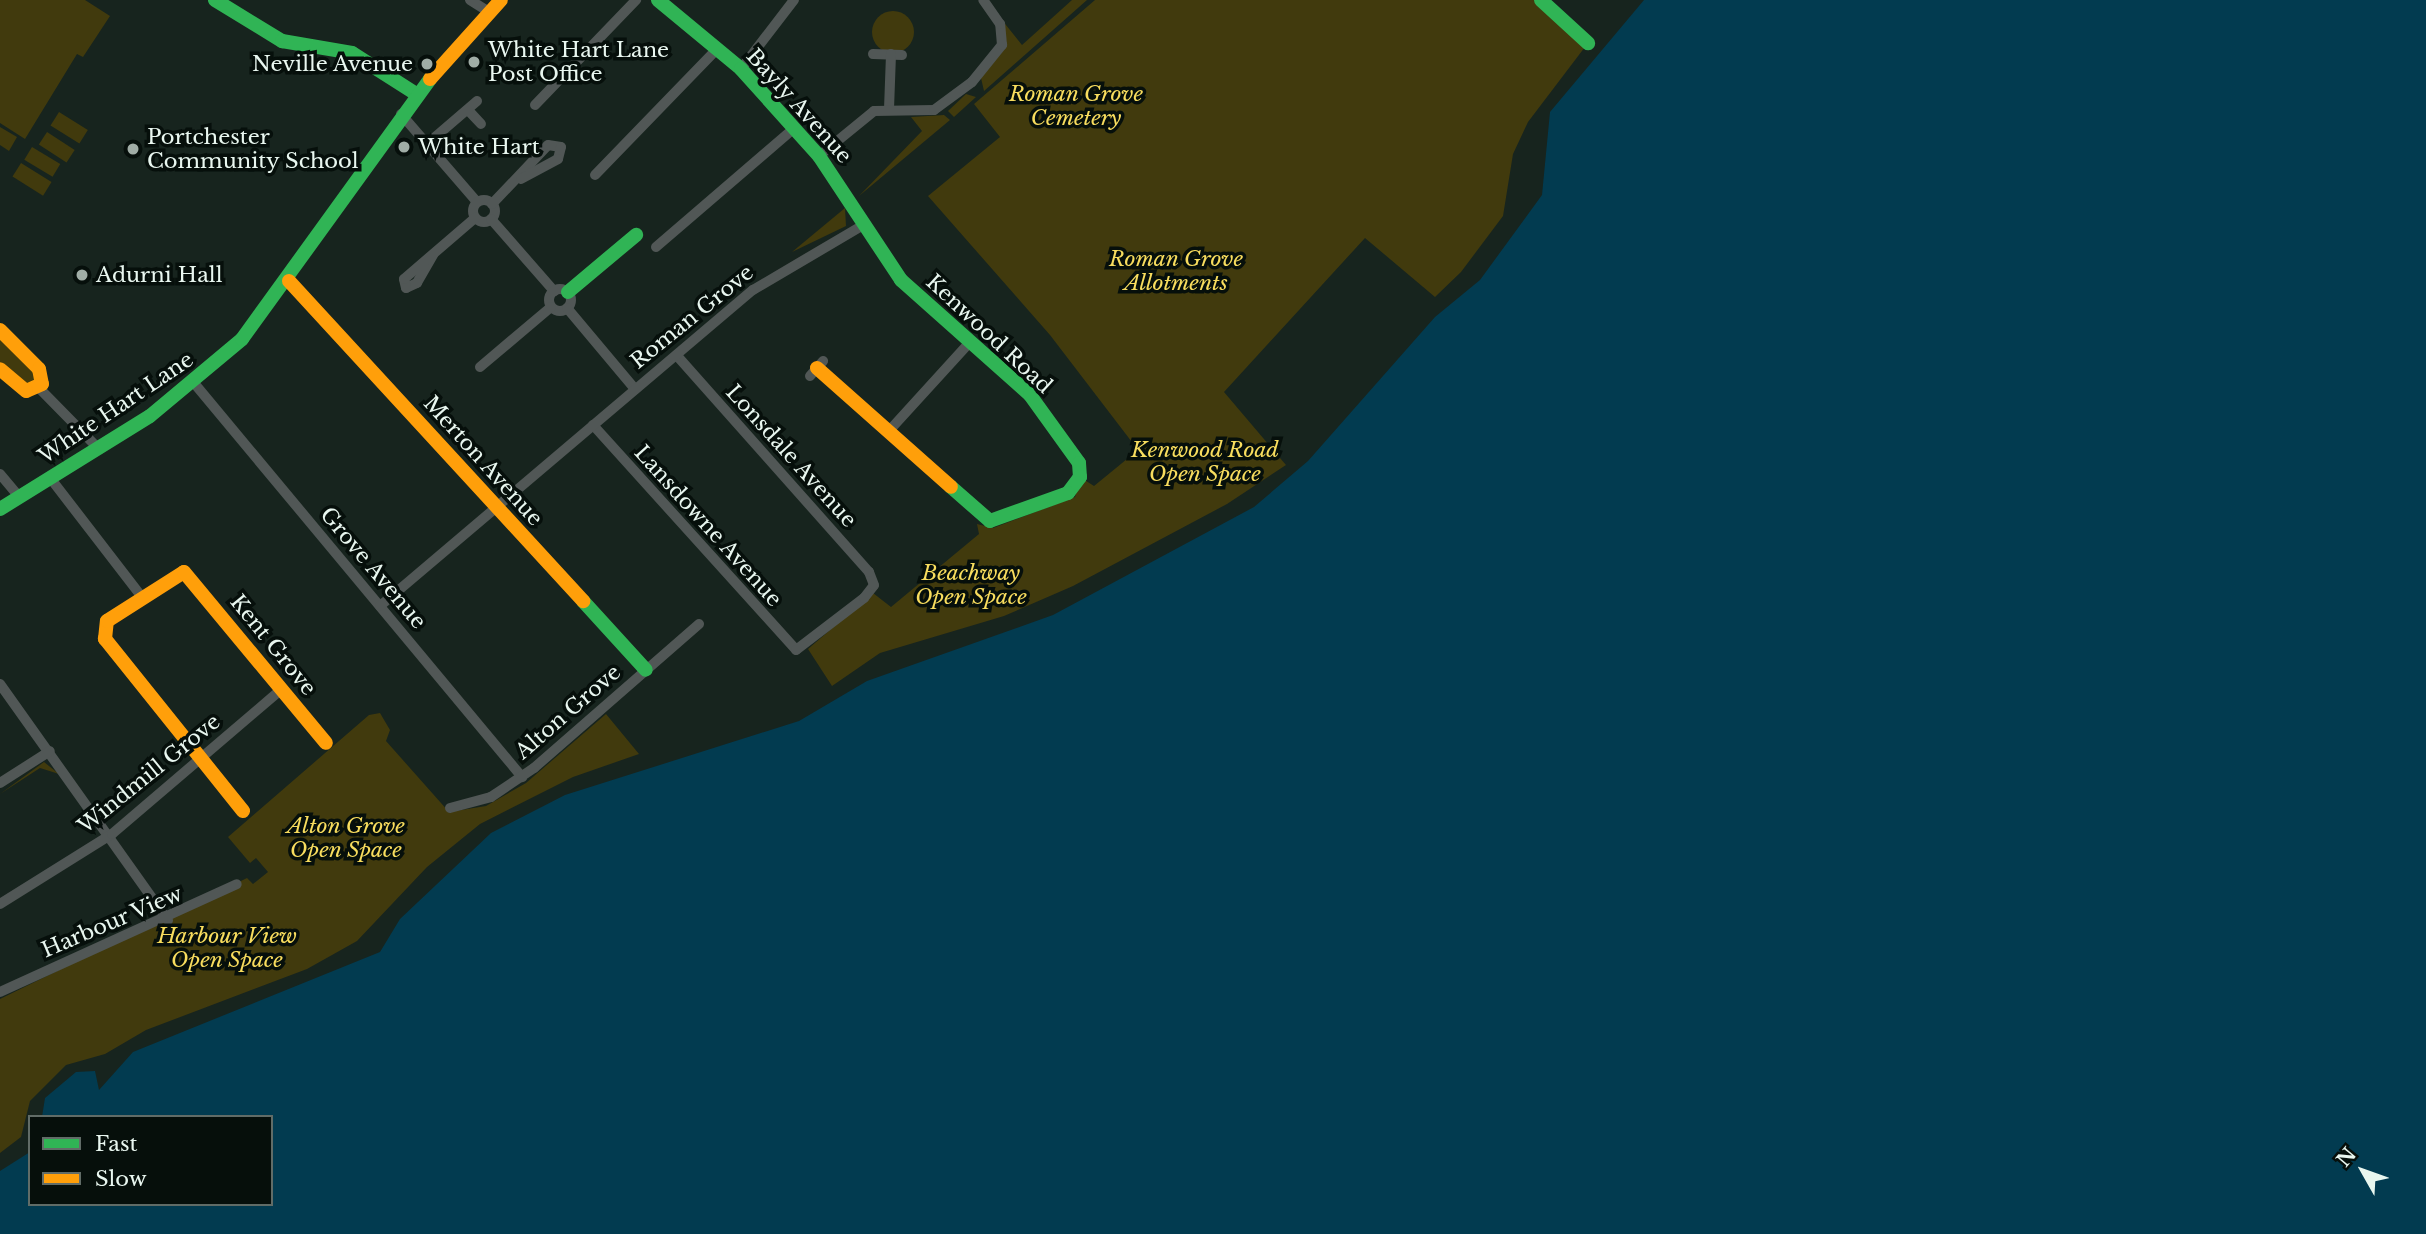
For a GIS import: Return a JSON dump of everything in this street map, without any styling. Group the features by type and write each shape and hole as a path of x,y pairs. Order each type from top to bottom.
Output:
{"street":[{"path":"215,0 282,41 352,53 416,94"},
{"path":"470,0 489,12"},
{"name":"White Hart Lane","path":"0,509 99,449 194,383 242,339 289,281 416,94 501,0"},
{"path":"535,105 636,0"},
{"name":"Bayly Avenue","path":"657,0 741,69 819,156 865,224"},
{"path":"741,69 794,0"},
{"path":"819,156 874,111 942,107 993,62 1002,45 1000,24 983,0"},
{"path":"1541,0 1588,43"},
{"path":"595,175 717,49"},
{"path":"873,54 897,55 889,109"},
{"path":"427,144 477,101"},
{"path":"468,110 481,124"},
{"path":"401,114 477,202 492,204"},
{"path":"656,247 793,129"},
{"path":"491,219 492,204 521,179"},
{"path":"433,255 475,218 477,202"},
{"path":"475,218 491,219 561,292 567,308 635,389"},
{"name":"Kenwood Road","path":"816,368 990,521 1076,486 1079,463 1030,395 901,280 865,224"},
{"name":"Roman Grove","path":"380,606 635,389 776,274 865,224"},
{"path":"480,367 551,307 561,292 636,235"},
{"name":"Merton Avenue","path":"289,281 646,670"},
{"path":"551,307 567,308"},
{"path":"0,330 39,369 40,390 99,449"},
{"path":"888,432 970,342"},
{"name":"Lonsdale Avenue","path":"676,355 874,585 796,650"},
{"path":"0,369 26,391 40,390"},
{"name":"Grove Avenue","path":"194,383 522,777"},
{"name":"Lansdowne Avenue","path":"593,425 796,650"},
{"path":"0,474 19,497"},
{"path":"51,478 142,597 107,621 105,639 243,811"},
{"name":"Kent Grove","path":"142,597 175,575 187,574 326,743"},
{"name":"Alton Grove","path":"450,808 475,805 522,777 699,625"},
{"path":"0,684 112,834 168,920"},
{"name":"Windmill Grove","path":"0,904 112,834 282,689"},
{"path":"0,783 50,751"},
{"name":"Harbour View","path":"0,992 168,920 237,884"}],"green space":[{"path":"0,0 85,0 110,16 83,57 77,54 25,139 0,123"},
{"path":"1072,0 1087,0 984,91 981,78 1003,51 1002,20 1022,45"},
{"path":"1095,0 1541,0 1588,43 1528,122 1513,154 1503,216 1461,272 1435,297 1365,238 1224,392 1286,465 1227,504 1073,586 1004,616 880,653 832,686 808,649 873,593 891,607 979,534 977,524 993,528 1075,497 1080,477 1094,486 1138,450 1050,335 928,196 1000,137 974,104"},
{"path":"893,11 907,18 914,32 907,46 893,53 879,46 872,32 879,18"},
{"path":"966,94 976,97 954,117 948,111"},
{"path":"59,112 88,130 79,144 51,126"},
{"path":"944,115 950,120 859,196 922,131 911,117"},
{"path":"0,127 17,137 9,151 0,145"},
{"path":"47,132 75,150 67,163 39,145"},
{"path":"32,147 60,164 53,177 24,160"},
{"path":"21,163 52,182 43,196 13,177"},
{"path":"845,208 846,226 792,252"},
{"path":"0,335 39,377 28,388 0,364"},
{"path":"380,713 390,730 386,741 449,812 486,806 526,783 606,714 639,754 573,777 480,824 427,867 357,941 307,969 146,1030 105,1054 66,1065 30,1101 21,1137 0,1153 0,999 247,878 253,884 268,872 256,858 250,863 228,837 369,715"},
{"path":"44,762 59,774 40,768 0,794"}],"water":[{"path":"1644,0 2426,0 2426,1234 0,1234 0,1171 28,1153 28,1206 273,1206 273,1115 42,1115 45,1098 76,1072 95,1071 99,1090 133,1052 380,952 400,919 491,833 565,795 799,721 867,681 1053,615 1254,507 1308,461 1435,317 1480,280 1542,195 1550,112"}],"traffic: fast":[{"path":"215,0 282,41 352,53 416,94"},
{"path":"658,0 741,69 819,156 901,280 1030,395 1079,463 1080,477 1068,493 990,521 951,487"},
{"path":"1541,0 1588,43"},
{"path":"0,509 150,416 242,339 430,79"},
{"path":"568,292 636,235"},
{"path":"583,601 646,670"}],"traffic: slow":[{"path":"430,79 501,0"},
{"path":"289,281 583,601"},
{"path":"0,330 39,369 42,384 26,391 0,369"},
{"path":"817,368 951,487"},
{"path":"243,811 105,639 107,621 184,572 326,743"}],"place":[{"name":"White Hart Lane Post Office","path":"474,62"},
{"name":"Neville Avenue","path":"427,64"},
{"name":"White Hart","path":"404,147"},
{"name":"Portchester Community School","path":"133,149"},
{"name":"Adurni Hall","path":"82,275"}],"park label":[{"name":"Roman Grove Cemetery","path":"1076,106"},
{"name":"Roman Grove Allotments","path":"1176,271"},
{"name":"Kenwood Road Open Space","path":"1205,462"},
{"name":"Beachway Open Space","path":"971,585"},
{"name":"Alton Grove Open Space","path":"346,838"},
{"name":"Harbour View Open Space","path":"227,948"}]}
